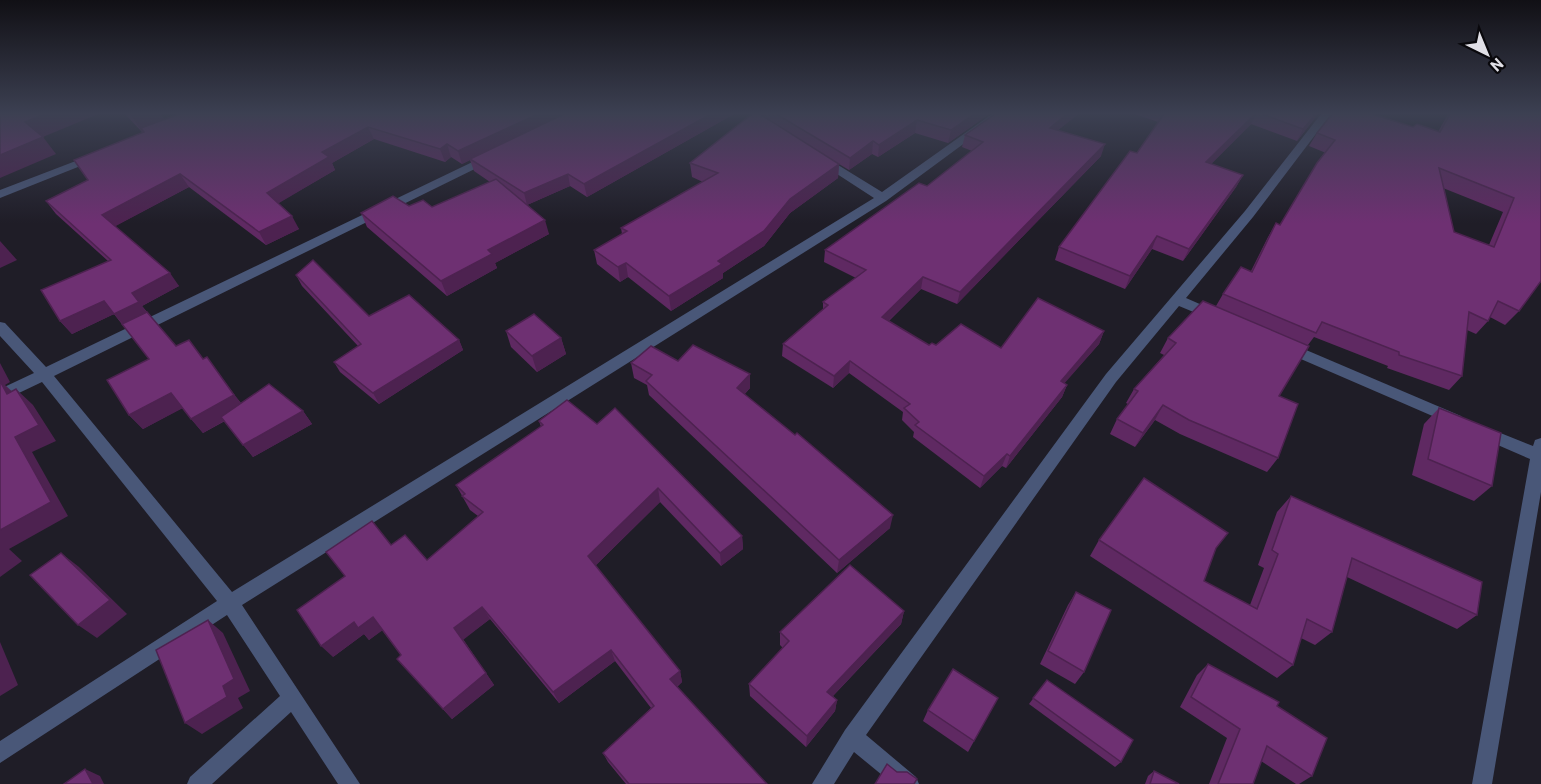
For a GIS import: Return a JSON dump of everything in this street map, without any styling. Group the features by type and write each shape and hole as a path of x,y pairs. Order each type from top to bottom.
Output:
{"street":[{"path":"0,396 504,151"},
{"path":"807,151 882,198"},
{"path":"0,753 230,603 882,198 948,151"},
{"path":"822,784 852,738 1111,378 1249,214 1298,151"},
{"path":"0,194 107,152"},
{"path":"1178,300 1232,323"},
{"path":"0,327 44,374 230,603 350,784"},
{"path":"1276,342 1540,452 1482,784"},
{"path":"196,784 292,698"},
{"path":"852,738 909,784"}],"building":[{"path":"0,151 11,151 0,155"},
{"path":"98,151 325,151 322,152 329,157 267,193 292,216 259,232 180,174 102,215 170,273 132,293 139,302 114,314 104,301 60,321 41,290 111,260 46,201 88,180 74,160"},
{"path":"488,151 645,151 584,184 568,174 524,193 470,159"},
{"path":"706,151 818,151 839,164 790,199 764,231 718,261 722,264 669,296 626,263 618,267 594,250 627,231 621,228 718,173 690,163"},
{"path":"838,151 860,151 850,158"},
{"path":"972,151 1099,151 960,292 923,277 882,317 929,345 932,343 936,345 961,324 1001,348 1038,298 1104,331 1061,381 1067,385 1010,456 1007,454 984,476 915,425 919,422 904,408 910,404 850,361 834,376 783,344 828,305 823,302 866,270 825,250 919,183 927,186"},
{"path":"1130,151 1137,153 1139,151 1218,151 1206,162 1243,175 1189,249 1157,236 1130,276 1059,247"},
{"path":"1327,151 1541,151 1541,281 1519,311 1498,301 1488,321 1469,312 1462,376 1399,355 1399,352 1322,322 1316,333 1223,294 1241,267 1252,272 1276,223 1280,225","holes":["1439,168 1514,198 1494,247 1454,232"]},
{"path":"496,179 545,220 488,250 492,254 441,281 361,213 393,196 409,206 423,200 432,207"},
{"path":"313,260 369,316 409,295 459,340 373,393 334,362 361,344 296,275"},
{"path":"1203,301 1309,346 1279,396 1298,404 1278,458 1189,420 1163,405 1143,433 1117,419 1138,391 1134,389 1176,343 1168,338"},
{"path":"147,312 176,346 189,340 203,359 207,357 234,395 191,419 171,393 129,415 107,380 149,359 122,324"},
{"path":"534,314 561,338 532,356 506,331"},
{"path":"693,345 750,374 737,388 795,435 797,433 893,515 839,560 646,381 652,375 631,363 651,346 678,361"},
{"path":"0,381 7,394 16,389 39,425 15,437 51,502 0,530"},
{"path":"269,384 303,411 243,445 221,417"},
{"path":"567,400 597,424 615,408 742,536 720,553 658,488 588,556 680,671 670,679 767,784 629,784 603,753 654,706 611,650 553,692 482,607 454,628 486,673 443,709 397,659 401,655 373,617 358,628 354,622 321,646 297,610 345,576 326,552 372,521 391,545 405,535 427,560 483,512 462,496 465,494 456,485 543,425 539,421"},
{"path":"1439,408 1501,433 1492,486 1428,459"},
{"path":"1144,478 1228,533 1216,548 1204,581 1257,609 1278,554 1272,550 1291,496 1482,582 1477,615 1352,558 1332,632 1307,619 1293,665 1099,540"},
{"path":"61,553 110,600 78,625 30,575"},
{"path":"850,565 904,611 827,692 837,700 807,736 749,684 789,641 780,632"},
{"path":"1076,592 1111,610 1084,672 1048,651"},
{"path":"208,620 234,679 223,686 227,697 185,723 156,650"},
{"path":"1208,664 1279,702 1277,706 1327,738 1312,776 1267,746 1253,784 1218,784 1240,729 1191,697"},
{"path":"953,669 998,698 974,741 928,710"},
{"path":"1047,680 1133,740 1121,762 1033,698"},
{"path":"887,764 897,772 907,772 917,779 914,784 875,784"},
{"path":"85,769 93,784 64,784"},
{"path":"1154,771 1179,784 1150,784"}]}
